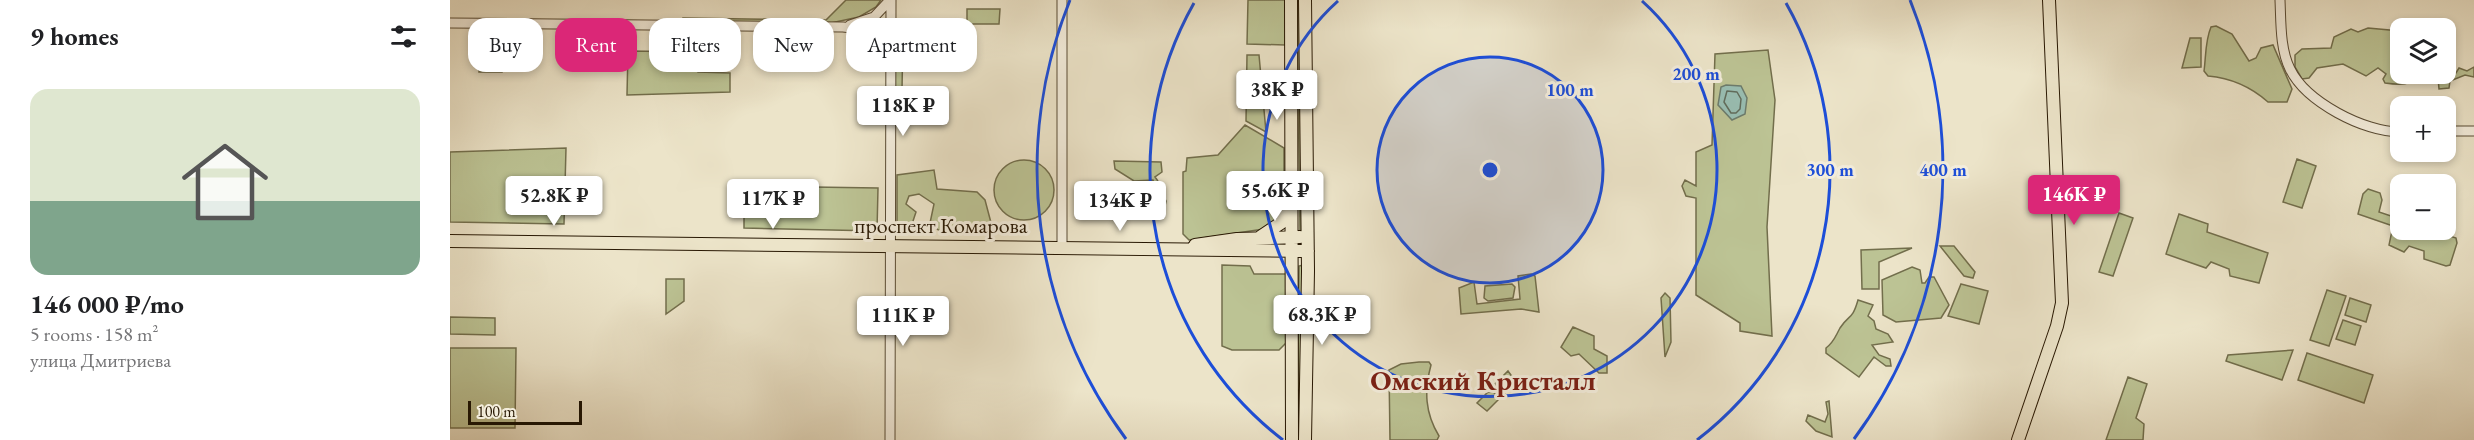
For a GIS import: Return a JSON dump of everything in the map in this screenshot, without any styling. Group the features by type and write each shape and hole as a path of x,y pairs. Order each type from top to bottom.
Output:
{"main road":[{"path":"1291,0 1292,440"},
{"path":"1305,0 1308,237 1305,440"},
{"path":"2018,440 2057,326 2062,303 2049,0"},
{"path":"1258,237 1273,230 1285,218 1293,192"},
{"name":"проспект Комарова","path":"1179,249 1258,237 1308,237"},
{"name":"проспект Комарова","path":"450,241 1062,246 1308,251"}],"street":[{"path":"843,27 874,17 890,0"},
{"path":"890,0 890,18"},
{"path":"1062,0 1062,246"},
{"path":"2280,0 2282,38 2289,69 2309,94 2342,115 2375,128 2390,130"},
{"path":"450,23 846,27"},
{"path":"890,72 890,440"},
{"path":"2456,131 2474,131"}],"green space":[{"path":"846,0 881,0 876,7 859,17 834,22 834,18 828,18"},
{"path":"1248,0 1285,0 1285,45 1247,44"},
{"path":"1297,0 1299,0 1302,233 1300,233"},
{"path":"967,9 1000,9 999,24 977,24 977,18 967,18"},
{"path":"741,19 753,19 753,22 741,22"},
{"path":"2216,26 2232,34 2249,61 2256,58 2261,48 2273,45 2292,89 2287,102 2268,102 2240,84 2208,76 2204,71 2207,43 2211,27"},
{"path":"2368,28 2390,30 2390,84 2385,83 2383,79 2386,74 2378,68 2366,76 2343,64 2317,68 2309,78 2302,79 2295,67 2295,55 2302,49 2331,48 2334,37 2351,29 2358,32"},
{"path":"2190,38 2201,38 2201,67 2182,68"},
{"path":"1768,50 1775,100 1767,227 1772,336 1740,331 1740,323 1696,295 1696,198 1686,196 1682,186 1685,180 1696,186 1696,152 1712,145 1715,54"},
{"path":"637,51 649,51 649,72 730,73 730,92 627,95 628,72 637,72"},
{"path":"1247,55 1259,55 1266,132 1246,121"},
{"path":"2474,67 2474,77 2465,75 2456,79 2459,68 2467,71"},
{"path":"895,72 902,72 902,90 895,87"},
{"path":"2439,84 2450,84 2449,88 2439,89"},
{"path":"1245,125 1284,148 1284,209 1280,216 1264,229 1189,240 1183,234 1183,172 1186,171 1187,158 1218,155"},
{"path":"566,148 564,224 450,222 450,152"},
{"path":"2297,159 2316,166 2302,208 2283,202"},
{"path":"1018,160 1030,160 1041,165 1049,173 1054,190 1052,202 1041,215 1030,220 1018,220 1007,215 999,207 994,196 994,184 999,173 1007,165"},
{"path":"1114,161 1161,162 1162,172 1155,177 1166,201 1165,206 1156,214 1151,213 1146,204 1155,187 1153,180 1134,181 1115,169"},
{"path":"934,170 937,189 977,192 985,200 994,234 942,233 930,223 934,204 919,194 909,196 906,204 916,212 913,233 897,232 897,175"},
{"path":"744,186 878,188 877,231 744,228"},
{"path":"2368,189 2380,193 2382,200 2379,212 2390,216 2390,225 2358,214 2363,194"},
{"path":"2119,213 2133,218 2113,276 2099,272"},
{"path":"2179,214 2208,224 2207,232 2268,253 2259,283 2230,276 2229,269 2211,262 2206,268 2166,254"},
{"path":"2456,238 2457,243 2450,265 2446,266 2424,259 2424,251 2409,246 2404,252 2389,245 2390,240 2456,240"},
{"path":"1940,246 1954,246 1975,272 1973,278 1964,276"},
{"path":"1912,248 1879,262 1879,289 1862,289 1861,250"},
{"path":"1222,265 1250,266 1254,274 1290,274 1289,340 1279,350 1232,350 1222,346"},
{"path":"1303,265 1301,440 1297,440 1299,266"},
{"path":"1912,267 1920,270 1922,283 1925,283 1929,277 1934,277 1949,305 1941,318 1896,322 1883,315 1882,280"},
{"path":"1531,274 1535,276 1539,312 1521,309 1461,314 1459,288 1474,282 1477,304 1520,299 1518,276"},
{"path":"666,279 684,279 684,301 666,314"},
{"path":"1512,284 1515,287 1513,298 1488,301 1484,298 1485,286"},
{"path":"1961,284 1988,291 1979,324 1948,316"},
{"path":"2327,290 2346,296 2329,346 2310,340"},
{"path":"1665,293 1670,298 1671,342 1665,357 1661,298"},
{"path":"2350,298 2371,305 2366,322 2345,315"},
{"path":"1858,300 1873,305 1868,316 1874,321 1876,329 1888,334 1893,342 1872,345 1879,355 1890,359 1891,366 1886,366 1874,357 1859,377 1826,353 1826,348 1852,314"},
{"path":"450,317 495,318 495,335 450,334"},
{"path":"2343,320 2361,326 2355,345 2336,339"},
{"path":"1573,327 1594,336 1594,349 1607,356 1607,373 1599,373 1579,354 1571,356 1561,347"},
{"path":"450,348 516,348 515,428 450,428"},
{"path":"2293,350 2282,380 2226,361 2228,355"},
{"path":"2307,353 2373,375 2364,403 2298,380"},
{"path":"1429,362 1431,365 1427,384 1427,402 1431,419 1439,436 1437,440 1390,440 1389,370 1401,364"},
{"path":"1508,371 1516,382 1487,411 1477,403 1488,392 1493,392 1499,397 1495,384"},
{"path":"2128,377 2147,384 2136,418 2144,424 2143,440 2106,440"},
{"path":"1829,401 1832,437 1816,431 1806,421 1808,415 1825,422 1828,414 1826,402"}],"water":[{"path":"1741,86 1747,98 1745,114 1732,120 1718,105 1721,87"}],"district":[{"name":"Омский Кристалл","path":"1483,380"}]}
